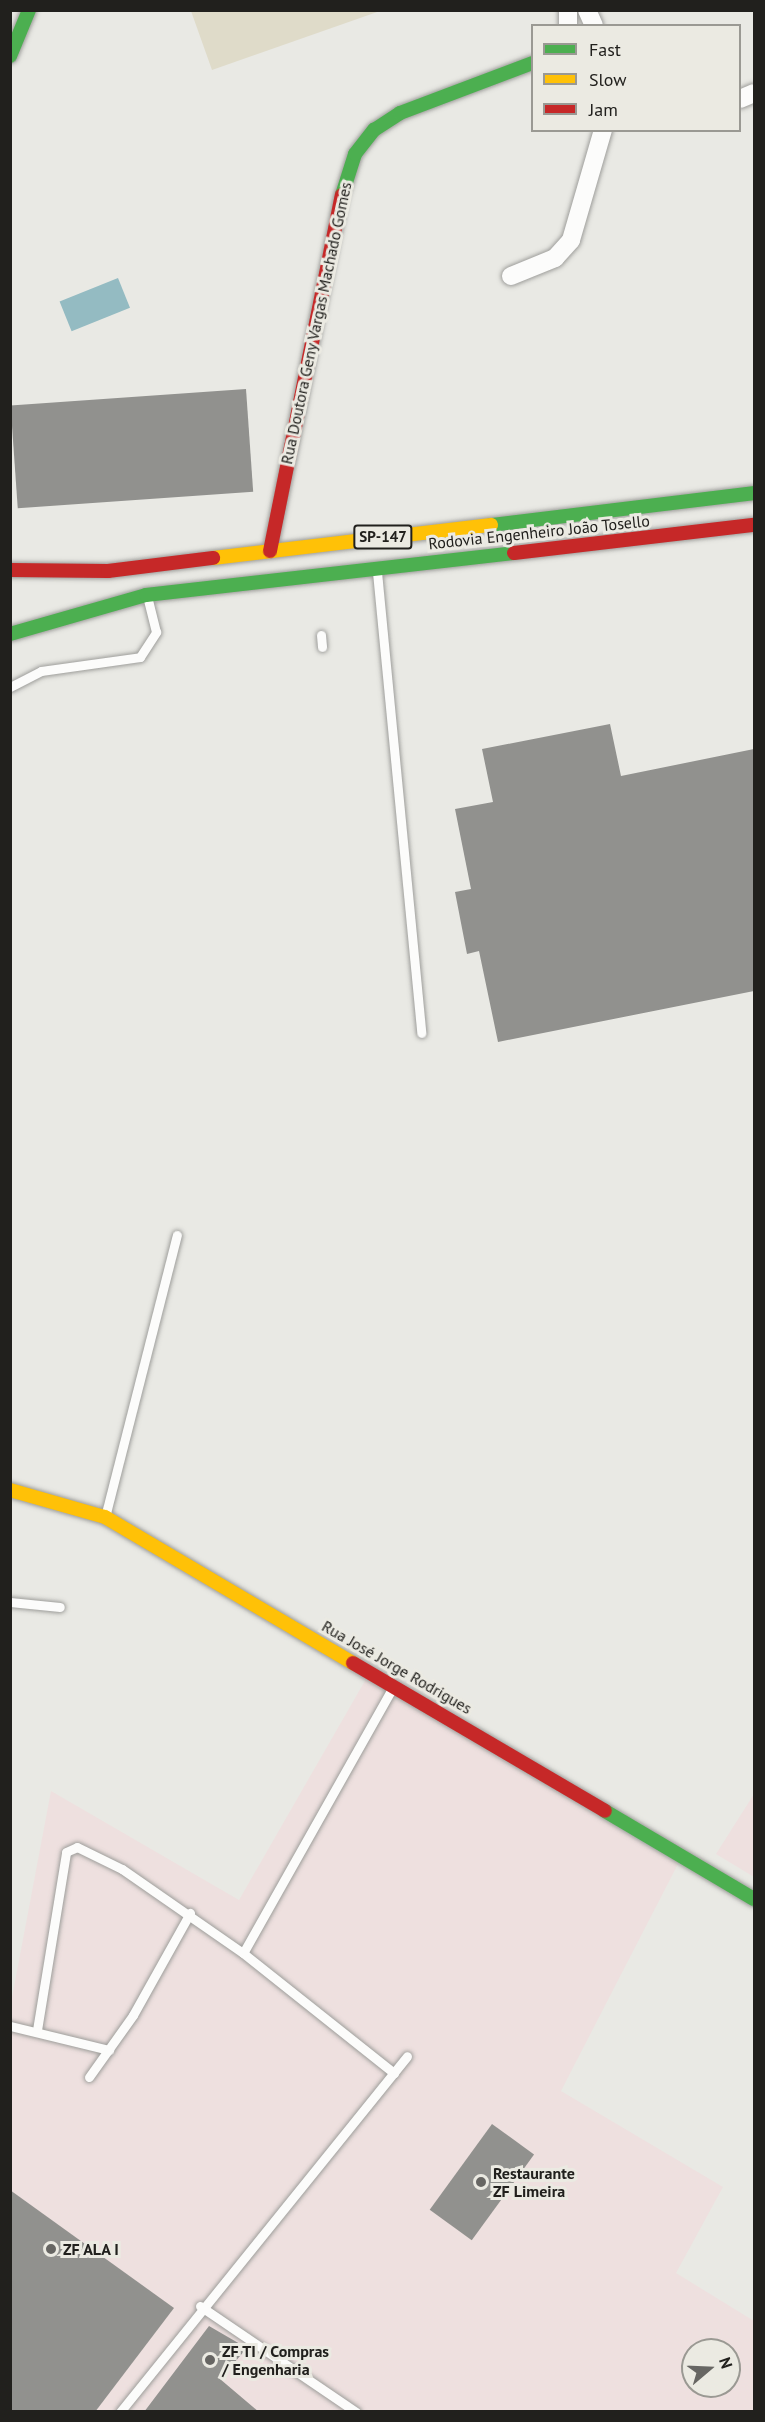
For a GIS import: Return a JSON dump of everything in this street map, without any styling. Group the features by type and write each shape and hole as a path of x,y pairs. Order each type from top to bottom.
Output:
{"main road":[{"path":"10,56 29,10"},
{"name":"Rua Doutora Geny Vargas Machado Gomes","path":"270,551 344,183 355,154 374,130 400,113 531,63"},
{"name":"Rodovia Engenheiro João Tosello","path":"10,570 108,571 754,493"},
{"name":"Rodovia Engenheiro João Tosello","path":"10,634 146,595 754,525"},
{"name":"Rua José Jorge Rodrigues","path":"10,1490 105,1517 394,1684 754,1899"}],"street":[{"path":"587,10 593,24"},
{"path":"511,276 555,258 572,240 602,132"}],"lane":[{"path":"376,567 421,1033"},
{"path":"10,687 40,671 140,657 156,632 146,595"},
{"path":"321,635 322,647"},
{"path":"105,1517 177,1234"},
{"path":"10,1602 60,1607"},
{"path":"243,1953 394,1684"},
{"path":"37,2030 66,1852 87,1848 190,1913 394,2073"},
{"path":"89,2077 109,2050 190,1913"},
{"path":"10,2026 37,2030 109,2050"},
{"path":"120,2412 200,2306 407,2056"},
{"path":"200,2306 356,2412"}],"shaded area":[{"path":"191,10 380,11 212,70"},
{"path":"366,1679 678,1864 561,2091 723,2187 676,2273 754,2321 754,2411 11,2411 10,2008 51,1791 239,1900"},
{"path":"754,1794 754,1877 716,1854"}],"water":[{"path":"118,278 130,308 72,331 60,302"}],"building":[{"path":"246,389 253,492 18,508 11,405"},
{"path":"610,724 621,776 754,749 754,991 498,1042 479,951 467,954 455,892 471,889 455,809 493,802 482,749"},
{"name":"Restaurante ZF Limeira","path":"492,2124 534,2155 472,2240 430,2210"},
{"name":"ZF ALA I","path":"10,2190 174,2308 95,2412 10,2412"},
{"name":"ZF TI / Compras / Engenharia","path":"209,2326 247,2348 220,2379 259,2412 144,2412"}],"traffic: fast":[{"path":"10,56 29,10"},
{"path":"342,195 355,154 374,130 400,113 531,63"},
{"path":"491,525 754,493"},
{"path":"10,634 146,595 514,553"},
{"path":"605,1811 754,1899"}],"traffic: slow":[{"path":"213,558 491,525"},
{"path":"10,1490 105,1517 353,1663"}],"traffic: jam":[{"path":"270,551 342,195"},
{"path":"514,553 754,525"},
{"path":"10,570 108,571 213,558"},
{"path":"353,1663 605,1811"}],"place":[{"name":"Restaurante ZF Limeira","path":"481,2182"},
{"name":"ZF ALA I","path":"51,2249"},
{"name":"ZF TI / Compras / Engenharia","path":"210,2360"}]}
